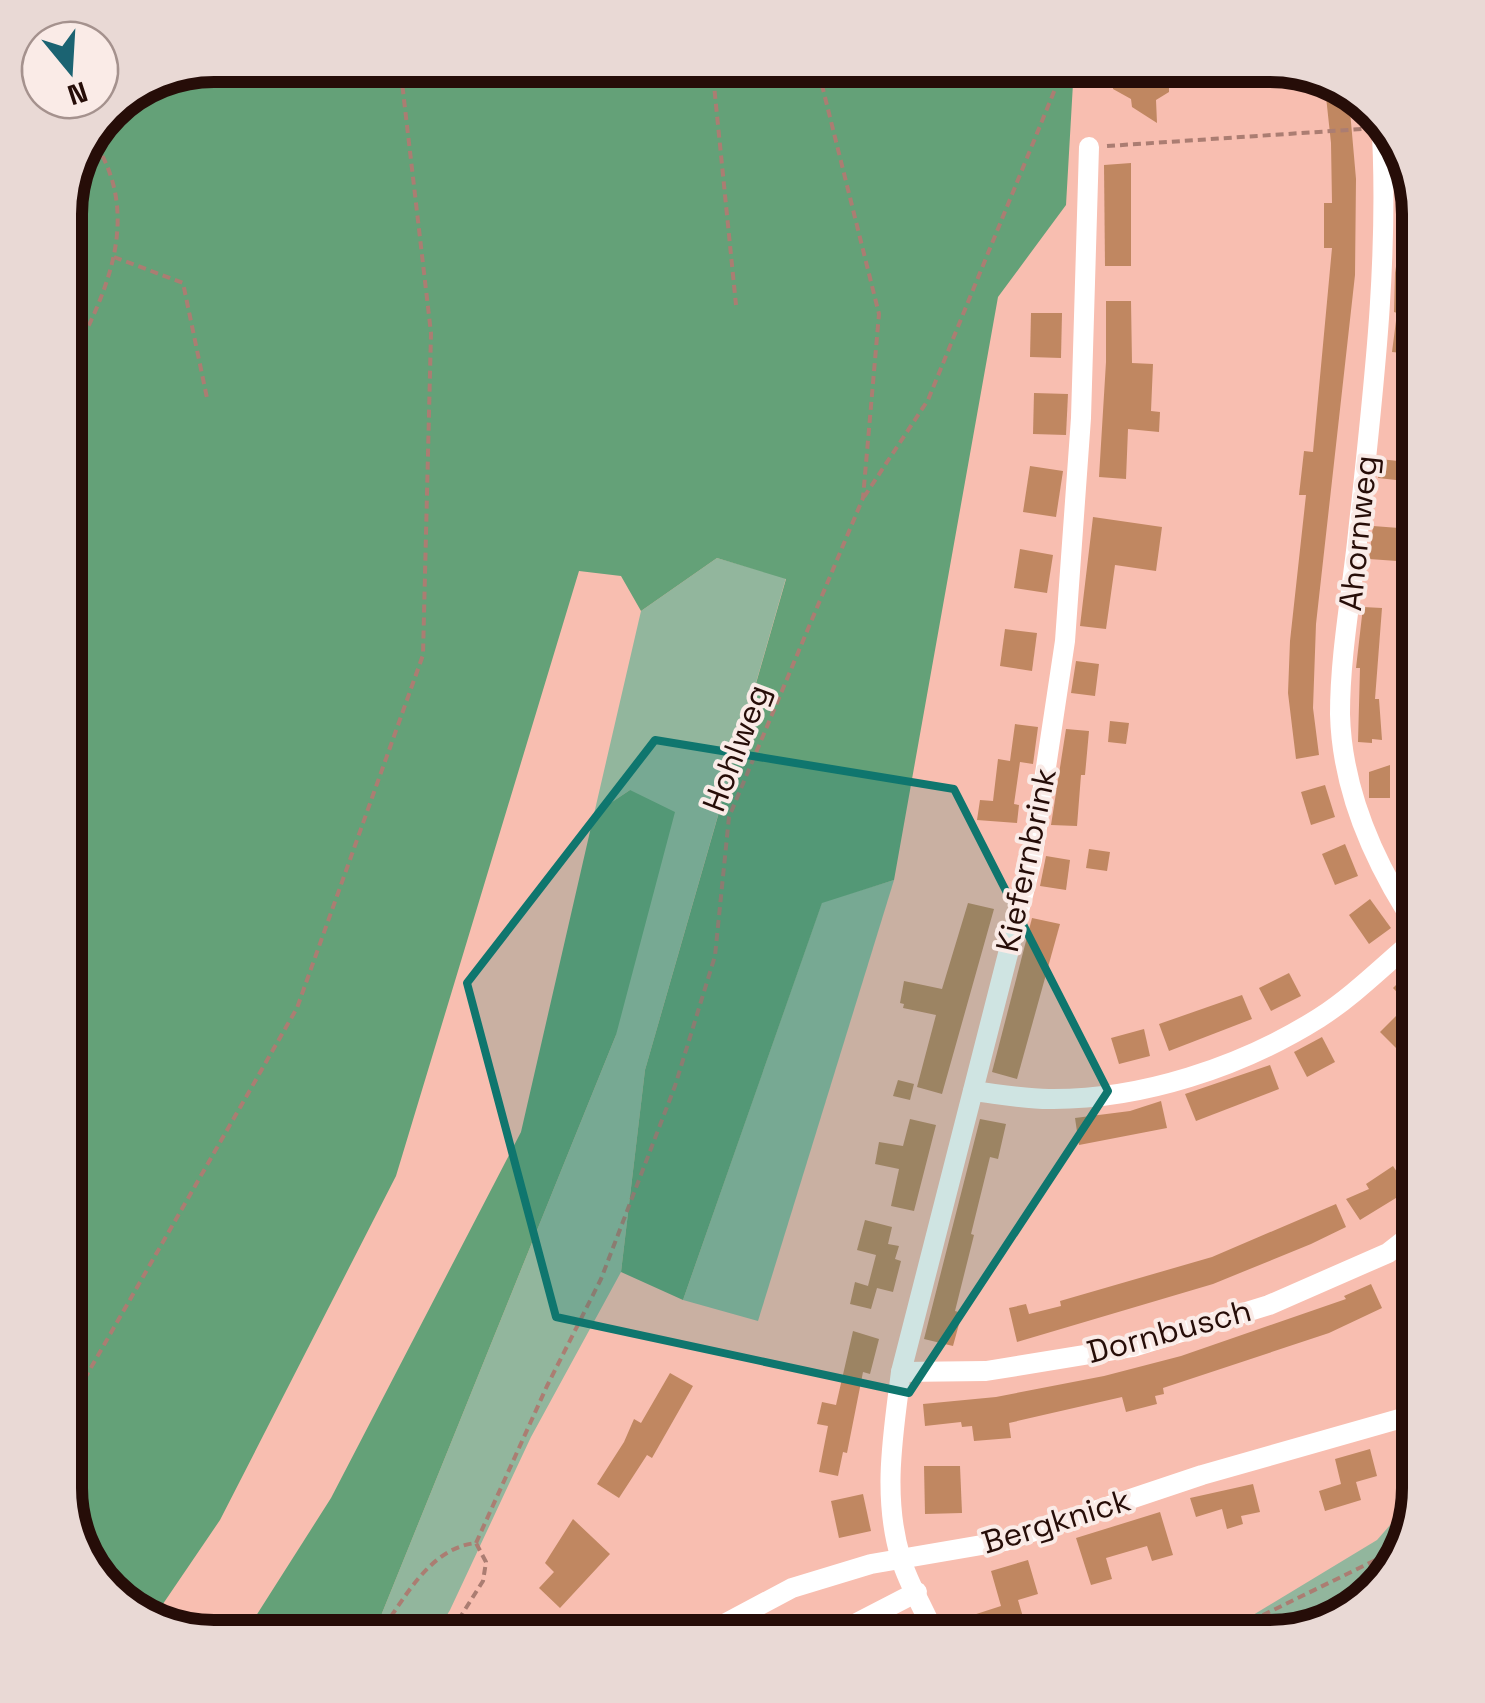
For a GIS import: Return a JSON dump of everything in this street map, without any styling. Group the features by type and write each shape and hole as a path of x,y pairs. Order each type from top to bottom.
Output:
{"street":[{"name":"Ahornweg","path":"1382,144 1382,319 1340,716 1362,827 1402,905"},
{"name":"Kiefernbrink","path":"929,1620 901,1560 888,1486 900,1372 1032,860 1065,641 1081,418 1089,147"},
{"path":"973,1090 1047,1100 1110,1096 1186,1077 1262,1050 1322,1016 1402,948"},
{"name":"Dornbusch","path":"900,1372 986,1371 1133,1348 1269,1305 1388,1253 1402,1242"},
{"name":"Bergknick","path":"732,1620 792,1588 871,1564 1005,1541 1202,1474 1402,1418"},
{"path":"863,1620 917,1592"}],"path":[{"path":"83,1382 297,1008 423,655 431,333 402,83"},
{"path":"714,83 736,306"},
{"name":"Hohlweg","path":"476,1544 547,1386 601,1279 675,1086 715,956 729,817 863,498 879,314 821,83"},
{"path":"863,498 928,400 1058,83"},
{"path":"1089,147 1365,123"},
{"path":"83,335 114,256 120,222 119,196 112,171 100,150"},
{"path":"114,256 183,282 207,398"},
{"path":"389,1620 435,1559 457,1545 476,1544 486,1562 483,1581 461,1619"},
{"path":"1253,1620 1383,1556"}],"highlighted area":[{"path":"655,740 954,789 1108,1091 909,1393 556,1317 467,983"}],"green space":[{"path":"1073,83 1066,205 998,297 894,880 822,903 683,1300 621,1272 645,1070 786,579 717,558 641,611 621,576 579,571 396,1176 220,1520 160,1608 156,1607 127,1588 96,1547 85,1514 83,1489 83,206 96,156 127,115 148,100 197,84"},
{"path":"717,558 786,578 645,1070 621,1272 531,1437 444,1620 379,1620 616,1035 630,790 594,814 641,611"},
{"path":"630,790 675,812 616,1035 379,1620 253,1620 331,1498 521,1132 594,814"},
{"path":"894,880 758,1321 683,1300 822,902"},
{"path":"1400,1514 1380,1562 1351,1593 1313,1613 1288,1619 1245,1620 1377,1540"}],"building":[{"path":"1113,83 1169,83 1169,92 1156,100 1157,123 1132,107 1131,99 1113,89"},
{"path":"1326,95 1350,109 1356,179 1355,275 1316,624 1313,708 1319,755 1296,759 1288,693 1290,641 1306,495 1299,495 1304,451 1313,452 1332,248 1324,248 1324,203 1332,203"},
{"path":"1131,163 1131,266 1105,266 1104,165"},
{"path":"1402,227 1402,353 1392,352 1397,313 1395,273"},
{"path":"1106,301 1131,301 1132,363 1153,364 1151,411 1160,412 1159,432 1128,429 1126,479 1099,477"},
{"path":"1031,313 1062,313 1061,358 1030,357"},
{"path":"1034,393 1068,394 1066,435 1033,434"},
{"path":"1380,459 1398,461 1396,480 1378,478"},
{"path":"1030,466 1063,471 1056,517 1023,512"},
{"path":"1093,517 1162,527 1156,571 1115,565 1106,629 1080,626"},
{"path":"1373,526 1399,528 1397,561 1369,559"},
{"path":"1020,549 1053,555 1047,593 1014,588"},
{"path":"1363,607 1382,608 1375,699 1379,699 1382,740 1372,739 1372,743 1358,742 1360,668 1356,668"},
{"path":"1005,629 1037,633 1032,671 1000,666"},
{"path":"1076,661 1099,664 1095,696 1071,693"},
{"path":"1110,721 1129,723 1126,744 1108,742"},
{"path":"1015,724 1038,727 1033,764 1020,762 1014,804 1019,805 1017,823 977,820 980,800 993,801 998,759 1010,761"},
{"path":"1066,729 1089,731 1077,826 1051,825"},
{"path":"1390,765 1390,798 1369,798 1369,772"},
{"path":"1325,785 1335,817 1311,825 1301,792"},
{"path":"1345,844 1358,876 1335,885 1322,854"},
{"path":"1089,849 1110,852 1107,871 1086,868"},
{"path":"1046,856 1070,860 1066,890 1040,886"},
{"path":"1370,899 1391,928 1369,944 1349,915"},
{"path":"968,903 994,909 942,1094 917,1087 936,1015 903,1008 900,1003 904,981 942,989"},
{"path":"1032,918 1060,924 1017,1079 992,1072"},
{"path":"1289,973 1301,996 1271,1011 1259,988"},
{"path":"1402,979 1402,997 1393,988"},
{"path":"1242,995 1252,1019 1169,1051 1159,1024"},
{"path":"1397,1015 1402,1020 1402,1048 1399,1051 1380,1032"},
{"path":"1144,1029 1150,1056 1119,1064 1111,1038"},
{"path":"1322,1037 1335,1062 1307,1077 1294,1052"},
{"path":"1270,1065 1279,1089 1196,1121 1185,1094"},
{"path":"898,1080 914,1084 910,1100 893,1096"},
{"path":"1161,1101 1167,1128 1079,1145 1075,1118 1130,1111"},
{"path":"910,1119 936,1125 914,1211 891,1206 899,1169 875,1164 879,1142 903,1146"},
{"path":"980,1119 1006,1124 998,1159 990,1157 971,1234 974,1235 955,1311 962,1313 953,1346 924,1339"},
{"path":"1393,1166 1402,1180 1402,1194 1360,1220 1346,1199 1369,1189 1366,1184"},
{"path":"1336,1204 1346,1227 1311,1244 1213,1284 1017,1342 1009,1308 1026,1304 1029,1314 1061,1306 1060,1301 1212,1257"},
{"path":"865,1220 892,1227 888,1244 899,1246 895,1259 901,1261 893,1292 877,1288 871,1309 850,1304 855,1282 868,1286 876,1255 857,1250"},
{"path":"1371,1284 1382,1308 1329,1333 1163,1388 1164,1394 1155,1396 1157,1404 1126,1412 1122,1397 1009,1423 1011,1438 974,1441 972,1426 962,1427 961,1422 925,1426 923,1404 996,1397 1181,1356 1346,1299 1344,1296"},
{"path":"853,1331 879,1339 870,1374 863,1372 847,1453 843,1452 838,1476 819,1472 828,1426 817,1424 822,1402 836,1405"},
{"path":"670,1373 693,1386 652,1458 647,1455 619,1498 597,1484 634,1419 641,1423"},
{"path":"1370,1449 1377,1476 1356,1482 1361,1500 1325,1511 1319,1491 1341,1484 1335,1459"},
{"path":"924,1466 960,1466 962,1513 925,1514"},
{"path":"1253,1484 1260,1512 1241,1516 1243,1524 1227,1529 1222,1509 1196,1517 1190,1498"},
{"path":"863,1494 871,1531 839,1538 831,1501"},
{"path":"1160,1512 1173,1555 1152,1561 1147,1546 1106,1558 1112,1579 1091,1585 1076,1538"},
{"path":"573,1519 610,1554 560,1608 539,1588 554,1572 545,1563"},
{"path":"1028,1560 1038,1594 1018,1600 1023,1617 965,1620 1001,1606 991,1571"}]}
